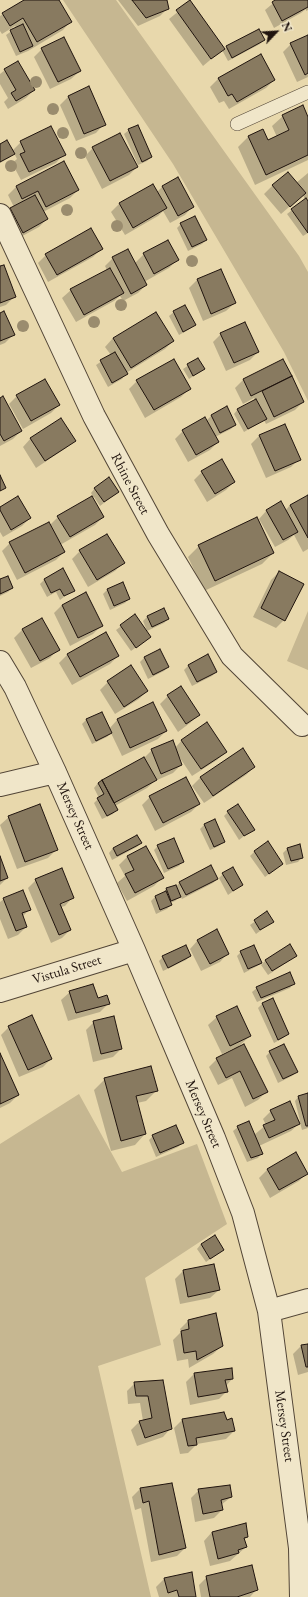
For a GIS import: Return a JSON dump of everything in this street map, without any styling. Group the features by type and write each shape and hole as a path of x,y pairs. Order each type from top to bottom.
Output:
{"street":[{"name":"Rhine Street","path":"0,215 94,416 158,534 232,656 302,725"},
{"name":"Mersey Street","path":"0,662 15,687 56,772 214,1138 243,1214 269,1310 300,1548 301,1597"},
{"path":"0,785 56,772"},
{"name":"Vistula Street","path":"0,990 134,950"},
{"path":"269,1310 308,1300"}],"lane":[{"path":"237,124 308,92"}],"shaded area":[{"path":"63,0 116,0 299,256 308,272 308,401 284,352 173,164"},
{"path":"308,611 308,670 287,661"},
{"path":"79,1094 122,1172 197,1144 227,1224 145,1278 161,1345 98,1366 151,1597 0,1597 0,1144"}],"building":[{"path":"24,0 59,0 72,22 37,42 23,18 10,26 2,13"},
{"path":"132,0 167,0 169,9 146,18"},
{"path":"190,0 225,49 211,59 176,10"},
{"path":"275,0 308,0 308,7 282,21 272,2"},
{"path":"23,24 33,46 20,52 10,30"},
{"path":"259,29 265,40 232,58 226,46"},
{"path":"308,35 308,73 305,75 290,43"},
{"path":"64,37 81,71 58,82 41,48"},
{"path":"261,54 275,80 237,102 232,94 228,96 218,78"},
{"path":"18,61 35,90 16,101 11,93 16,90 4,69"},
{"path":"89,86 106,125 84,134 68,96"},
{"path":"303,105 308,117 308,155 266,175 248,136 263,129 268,140 289,130 282,115"},
{"path":"138,125 152,157 142,162 128,129"},
{"path":"51,126 66,155 29,172 20,154 25,152 20,141"},
{"path":"120,133 138,167 110,181 92,147"},
{"path":"7,140 15,154 0,162 0,144"},
{"path":"64,161 79,190 46,207 38,191 22,199 16,186"},
{"path":"288,172 306,193 290,207 272,185"},
{"path":"178,177 194,207 178,216 162,186"},
{"path":"153,184 167,208 133,228 119,203"},
{"path":"35,195 48,219 23,233 10,208"},
{"path":"306,198 308,201 308,233 291,209"},
{"path":"195,216 207,240 192,247 180,223"},
{"path":"91,228 103,249 57,275 45,254"},
{"path":"168,240 179,260 154,274 143,253"},
{"path":"128,249 147,285 131,294 112,257"},
{"path":"4,265 16,297 0,303 0,266"},
{"path":"110,268 124,293 84,315 70,289"},
{"path":"221,269 236,303 211,314 197,279"},
{"path":"185,305 196,325 183,332 173,311"},
{"path":"4,311 15,335 0,341 0,313"},
{"path":"156,312 174,341 131,368 113,338"},
{"path":"245,322 259,352 234,363 220,333"},
{"path":"115,352 128,374 112,383 100,360"},
{"path":"198,358 205,369 193,376 187,364"},
{"path":"174,359 191,389 154,410 136,380"},
{"path":"283,359 292,376 251,396 243,379"},
{"path":"292,376 304,402 274,417 262,391"},
{"path":"45,379 60,405 31,421 16,395"},
{"path":"3,396 22,431 4,441 0,434 0,398"},
{"path":"256,399 267,419 248,429 237,409"},
{"path":"227,406 236,425 220,433 211,415"},
{"path":"205,417 219,442 196,455 182,430"},
{"path":"61,418 76,441 45,461 30,438"},
{"path":"285,424 301,460 275,471 259,435"},
{"path":"222,459 235,482 215,494 201,471"},
{"path":"0,475 6,488 0,491"},
{"path":"109,477 119,492 104,502 94,488"},
{"path":"308,495 308,538 290,505"},
{"path":"18,496 31,518 11,530 0,510 0,507"},
{"path":"92,496 104,517 70,537 57,516"},
{"path":"281,501 298,532 283,540 266,510"},
{"path":"257,517 274,553 215,581 198,545"},
{"path":"49,522 65,552 25,573 9,542"},
{"path":"107,534 125,563 97,580 79,550"},
{"path":"63,568 75,591 64,596 60,589 51,593 44,579"},
{"path":"279,571 304,584 285,621 261,608"},
{"path":"8,576 13,588 0,594 0,579"},
{"path":"123,582 130,599 114,606 107,589"},
{"path":"86,592 103,626 78,638 62,605"},
{"path":"164,608 169,619 152,627 147,616"},
{"path":"135,614 151,637 136,648 120,625"},
{"path":"42,618 60,650 40,661 22,629"},
{"path":"106,632 119,656 80,677 67,654"},
{"path":"160,649 169,667 153,675 144,657"},
{"path":"208,654 217,672 197,682 188,665"},
{"path":"131,665 148,691 124,707 107,681"},
{"path":"181,686 200,715 186,724 167,695"},
{"path":"153,702 167,731 130,748 117,719"},
{"path":"102,712 112,733 96,741 86,719"},
{"path":"207,722 227,752 201,769 181,740"},
{"path":"173,740 182,765 161,774 151,749"},
{"path":"243,748 255,767 213,796 200,777"},
{"path":"144,757 157,780 114,803 102,780"},
{"path":"186,777 200,804 163,823 149,796"},
{"path":"102,780 118,810 107,816 97,798 104,794 98,783"},
{"path":"40,804 58,850 25,862 8,816"},
{"path":"238,804 255,830 244,836 227,811"},
{"path":"215,819 225,842 214,847 204,824"},
{"path":"137,835 142,843 117,856 113,848"},
{"path":"174,838 184,862 168,869 157,845"},
{"path":"268,841 283,864 269,874 254,851"},
{"path":"300,844 303,858 291,861 287,848"},
{"path":"146,846 164,878 135,893 125,874 134,870 127,856"},
{"path":"0,856 8,878 0,881"},
{"path":"211,865 218,879 186,895 179,882"},
{"path":"233,867 243,885 233,891 222,873"},
{"path":"62,868 74,898 60,904 71,930 59,935 35,879"},
{"path":"176,885 181,897 171,901 166,888"},
{"path":"23,890 31,910 22,913 27,927 16,931 3,898"},
{"path":"166,891 172,905 160,910 155,896"},
{"path":"267,911 274,922 260,930 254,920"},
{"path":"217,929 229,954 210,964 197,940"},
{"path":"290,944 297,956 272,971 265,960"},
{"path":"186,945 191,956 168,968 162,956"},
{"path":"254,945 262,963 248,969 240,951"},
{"path":"290,972 295,984 261,998 256,987"},
{"path":"93,984 98,998 107,995 110,1004 76,1013 69,991"},
{"path":"273,998 289,1034 278,1040 262,1003"},
{"path":"237,1006 251,1036 230,1046 216,1016"},
{"path":"32,1015 52,1059 28,1070 8,1026"},
{"path":"114,1016 122,1049 101,1054 93,1021"},
{"path":"244,1044 268,1092 253,1099 240,1071 226,1078 216,1058"},
{"path":"284,1044 298,1072 283,1079 269,1051"},
{"path":"0,1053 19,1095 0,1104"},
{"path":"151,1066 158,1091 136,1096 146,1134 121,1141 104,1078"},
{"path":"308,1093 308,1126 306,1126 298,1096"},
{"path":"290,1101 300,1124 269,1138 263,1125 275,1120 270,1110"},
{"path":"249,1121 263,1154 251,1158 237,1126"},
{"path":"176,1125 184,1143 160,1153 152,1135"},
{"path":"296,1152 308,1174 279,1190 267,1169"},
{"path":"215,1235 224,1250 210,1259 201,1244"},
{"path":"214,1264 220,1290 188,1297 183,1270"},
{"path":"216,1313 223,1346 197,1360 196,1351 184,1353 181,1331 189,1329 188,1320"},
{"path":"308,1344 308,1367 306,1367 301,1345"},
{"path":"232,1368 233,1379 225,1380 228,1392 198,1397 194,1373"},
{"path":"163,1380 172,1429 145,1438 139,1421 152,1418 148,1396 136,1396 134,1382"},
{"path":"224,1412 227,1420 232,1418 235,1431 196,1438 197,1445 188,1446 182,1419"},
{"path":"172,1483 186,1548 159,1555 149,1501 143,1503 140,1488"},
{"path":"230,1485 232,1497 221,1500 223,1510 203,1514 198,1489"},
{"path":"246,1523 248,1537 244,1538 247,1547 238,1550 239,1553 218,1559 212,1532"},
{"path":"252,1565 258,1590 237,1597 210,1597 206,1576"},
{"path":"192,1572 196,1597 179,1597 177,1590 168,1593 164,1578"}]}
